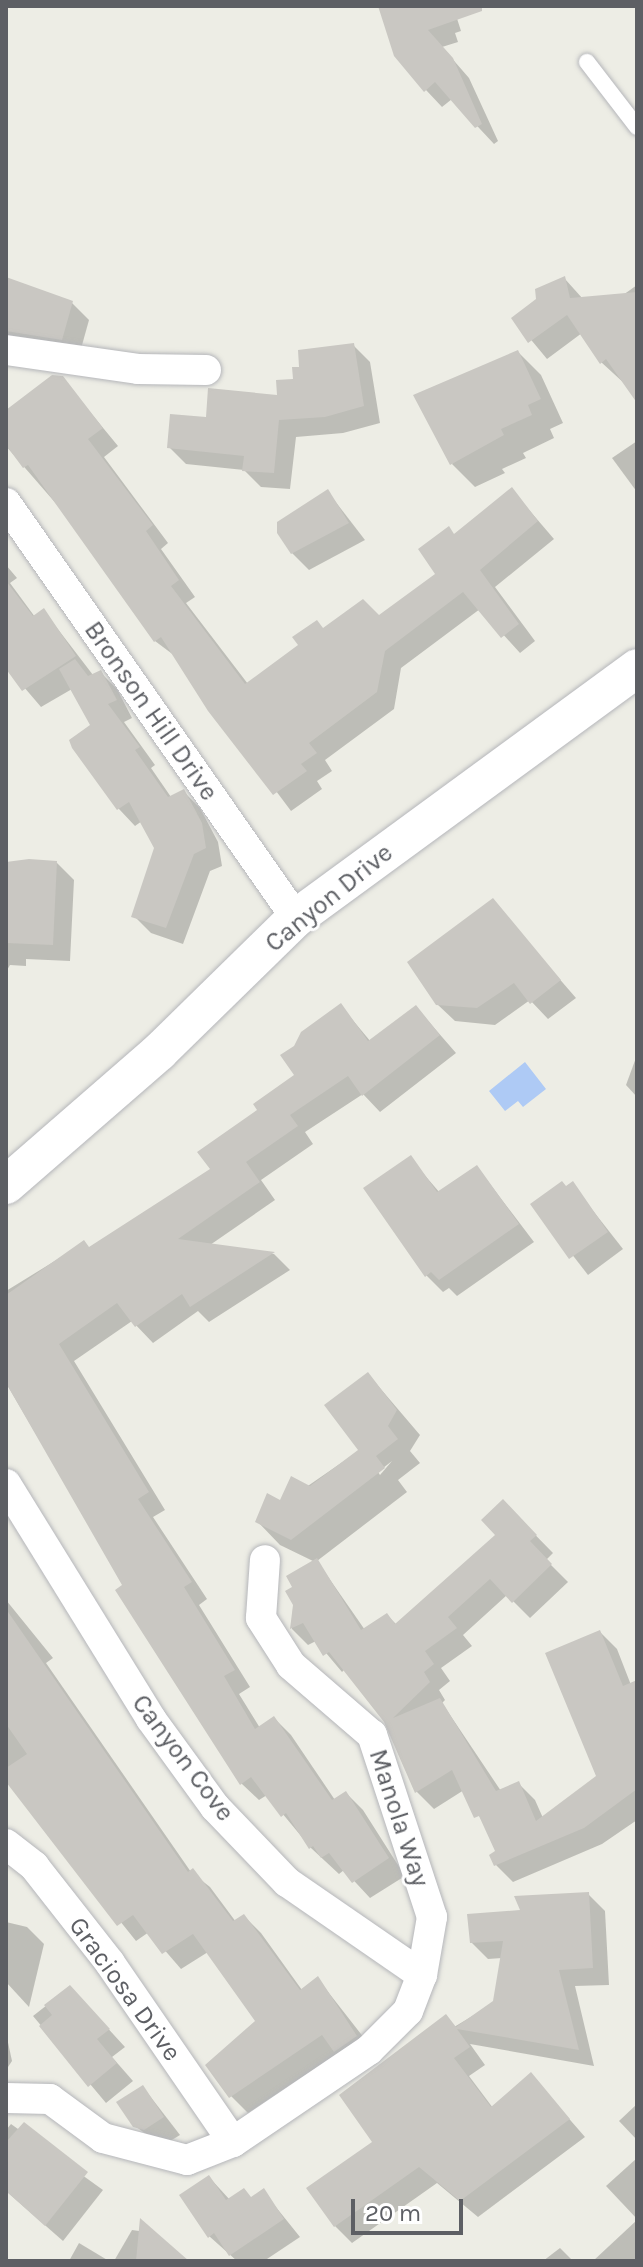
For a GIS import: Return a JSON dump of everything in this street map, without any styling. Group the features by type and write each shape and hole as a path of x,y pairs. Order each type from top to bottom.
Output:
{"street":[{"path":"6,350 138,369 206,370"},
{"name":"Bronson Hill Drive","path":"6,503 296,918"},
{"name":"Canyon Drive","path":"6,1185 159,1052 296,918 637,668"},
{"name":"Canyon Cove","path":"6,1484 151,1719 215,1807 287,1882 422,1975"},
{"name":"Manola Way","path":"265,1560 261,1618 291,1665 372,1735 432,1917 422,1975"},
{"name":"Graciosa Drive","path":"6,1844 34,1866 110,1963 233,2142"},
{"path":"6,2098 50,2099 103,2138 156,2155 187,2160 233,2142 369,2050 408,2011 422,1975"}],"lane":[{"path":"587,62 637,127"}],"water":[{"path":"525,1062 546,1089 523,1107 518,1101 505,1111 489,1091"}],"building":[{"path":"378,6 482,6 482,11 428,30 453,58 482,124 475,128 435,82 424,92 394,56"},
{"path":"565,276 570,298 637,292 637,403 606,359 600,364 567,315 528,343 511,318 536,299 535,289"},
{"path":"6,277 73,301 62,340 6,331"},
{"path":"354,343 364,406 325,417 279,420 274,473 242,471 244,456 167,448 170,414 206,417 208,388 277,395 276,380 293,379 292,367 299,367 298,350"},
{"path":"518,350 541,399 528,405 532,415 501,429 504,435 450,465 413,395"},
{"path":"52,375 63,376 103,428 88,439 153,525 146,531 179,580 171,586 245,684 298,645 292,637 317,620 323,628 363,599 379,615 435,574 418,549 449,526 454,534 512,487 538,521 480,570 519,624 501,638 463,592 385,651 377,692 309,743 317,753 301,764 307,771 273,795 208,711 161,637 154,642 28,465 23,468 6,445 6,410"},
{"path":"328,489 349,523 291,554 277,533 277,522"},
{"path":"6,581 33,616 44,608 76,656 22,691 6,669"},
{"path":"75,659 88,676 101,670 117,700 108,704 140,747 135,750 168,797 184,789 202,823 206,848 194,854 166,928 131,917 154,848 129,802 117,810 69,740 90,725 59,669"},
{"path":"29,859 57,861 53,945 6,943 6,862"},
{"path":"493,898 561,980 530,1004 514,983 477,1008 436,1005 407,962"},
{"path":"341,1003 368,1041 416,1005 440,1035 362,1096 348,1076 290,1115 298,1126 246,1162 260,1182 178,1239 275,1252 190,1307 182,1294 135,1327 117,1303 59,1344 149,1492 138,1499 192,1582 184,1587 235,1670 224,1676 255,1729 274,1716 332,1800 346,1791 389,1858 352,1883 329,1853 321,1858 313,1846 309,1849 286,1813 281,1817 251,1777 240,1785 115,1590 122,1585 6,1383 6,1295 84,1240 89,1247 210,1169 197,1152 257,1110 253,1104 294,1075 280,1055 294,1046 301,1032"},
{"path":"411,1155 437,1192 477,1165 519,1224 439,1280 431,1272 425,1277 363,1188"},
{"path":"562,1181 566,1186 573,1181 608,1232 569,1259 530,1204"},
{"path":"368,1372 397,1410 388,1426 398,1439 376,1456 385,1468 291,1540 255,1522 267,1493 280,1500 291,1476 310,1486 358,1450 324,1405"},
{"path":"503,1499 537,1535 530,1541 552,1564 512,1603 490,1579 448,1617 457,1628 425,1651 434,1664 424,1672 430,1682 393,1718 440,1698 496,1791 519,1781 536,1821 596,1776 545,1653 600,1630 623,1686 637,1680 637,1789 584,1828 494,1866 489,1855 495,1851 479,1816 474,1818 452,1770 415,1793 384,1722 329,1652 323,1656 303,1623 290,1629 293,1605 285,1591 292,1587 286,1576 317,1558 361,1630 387,1613 395,1624 495,1535 481,1520"},
{"path":"6,1609 188,1872 193,1868 233,1921 244,1914 300,1990 318,1976 357,2036 334,2052 322,2035 229,2098 205,2065 255,2021 193,1934 162,1954 133,1915 117,1926 6,1782 6,1768 27,1754 6,1724"},
{"path":"589,1892 593,1968 559,1970 579,2050 457,2029 470,2047 454,2058 491,2107 531,2072 570,2119 460,2201 419,2167 334,2227 306,2188 372,2142 339,2095 446,2014 456,2027 493,2001 503,1941 470,1943 467,1914 520,1910 514,1896"},
{"path":"70,1985 110,2029 97,2039 117,2063 88,2087 39,2026 52,2015 44,2005"},
{"path":"143,2085 164,2117 144,2130 133,2127 116,2102"},
{"path":"24,2122 88,2172 45,2226 6,2191 6,2142"},
{"path":"209,2175 226,2200 244,2188 251,2197 264,2188 284,2219 229,2256 214,2233 208,2238 179,2195"},
{"path":"140,2218 189,2261 136,2261"}]}
